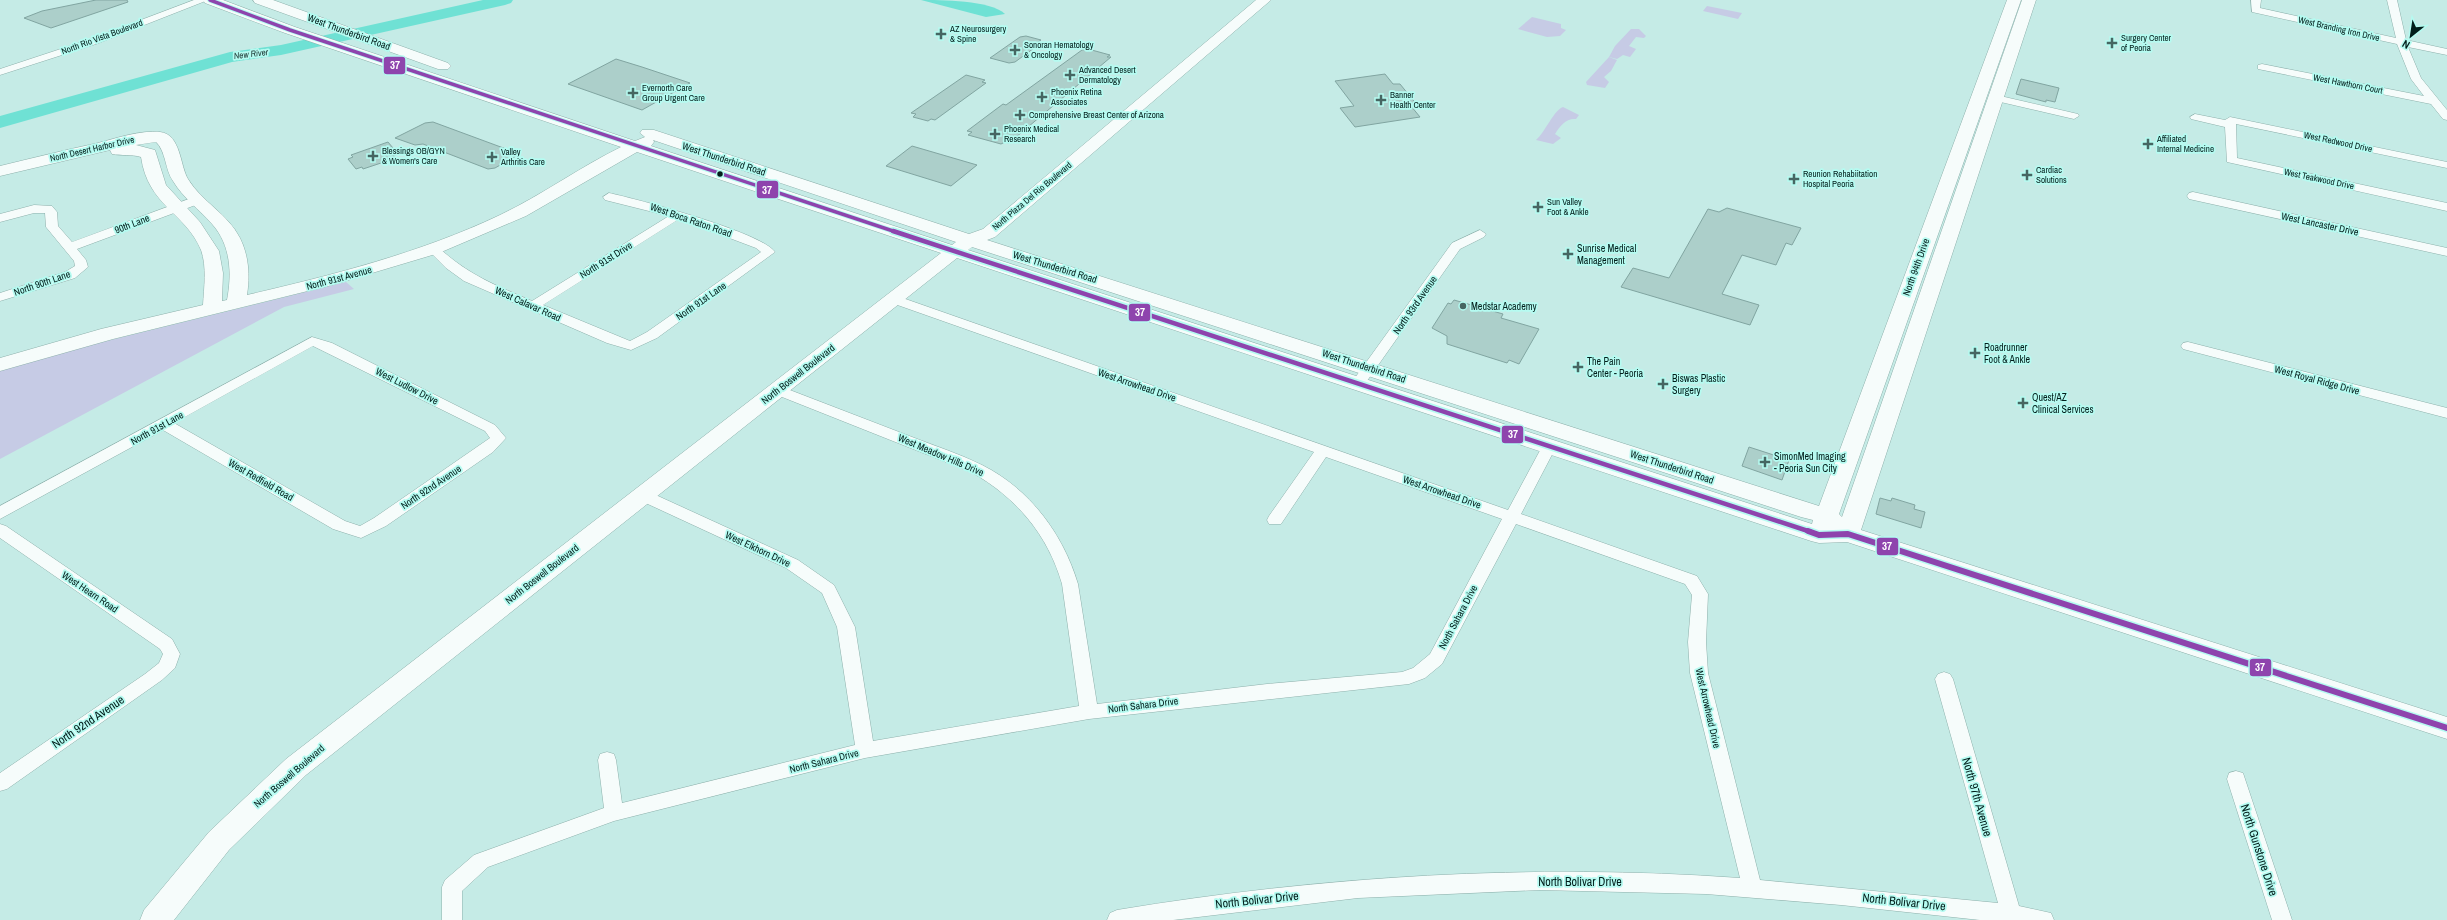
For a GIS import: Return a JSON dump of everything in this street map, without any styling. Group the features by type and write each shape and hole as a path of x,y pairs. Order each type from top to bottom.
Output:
{"main road":[{"name":"West Thunderbird Road","path":"210,0 290,30 376,59 633,136 962,246 1363,376 1660,463 1822,526"},
{"name":"West Thunderbird Road","path":"260,0 404,52 591,114"},
{"name":"North Plaza Del Rio Boulevard","path":"1222,28 1248,0"},
{"name":"North Plaza Del Rio Boulevard","path":"962,246 975,228 1050,173 1222,28 1264,0"},
{"name":"North 94th Drive","path":"1987,96 2014,0"},
{"name":"North 94th Drive","path":"1822,526 1930,229 1974,132 1987,96 2029,0"},
{"name":"North 94th Drive","path":"1848,534 1887,414 1949,234 1974,132"},
{"name":"North 91st Avenue","path":"0,350 52,334 345,276 433,249 495,224 546,199 633,136"},
{"name":"North 91st Avenue","path":"238,296 384,251 482,215 531,192 633,136 658,137"},
{"name":"North Desert Harbor Drive","path":"0,171 124,140 160,137 168,144 174,170 179,179 230,236 238,258 238,296"},
{"name":"West Thunderbird Road","path":"658,137 962,246"},
{"name":"North Desert Harbor Drive","path":"0,179 119,150 142,150 149,154 152,178 156,186 197,230 210,252 214,266 212,302"},
{"path":"433,249 449,234 465,227 482,215"},
{"path":"1930,229 1949,234"},
{"name":"North Boswell Boulevard","path":"154,920 219,841 296,767 962,246"},
{"path":"1916,267 1937,272"},
{"name":"North 91st Avenue","path":"0,365 212,302"},
{"name":"West Thunderbird Road","path":"1363,376 1549,447 1848,534 2447,728"},
{"path":"1865,407 1887,414"},
{"path":"1549,447 1551,444 1559,442 1621,459 1660,463"},
{"path":"1849,455 1871,462"}],"street":[{"name":"North Rio Vista Boulevard","path":"0,72 92,42 203,0"},
{"path":"2392,0 2402,43 2416,79 2447,117"},
{"name":"West Branding Iron Drive","path":"2255,5 2402,43 2447,52"},
{"name":"West Hawthorn Court","path":"2262,67 2433,101"},
{"path":"1987,96 2074,116"},
{"name":"West Redwood Drive","path":"2195,117 2230,122 2447,165"},
{"name":"West Teakwood Drive","path":"2230,122 2230,160 2447,207"},
{"name":"West Lancaster Drive","path":"2193,196 2447,252"},
{"name":"West Boca Raton Road","path":"610,197 631,200 678,215 760,245 769,252"},
{"name":"90th Lane","path":"68,248 197,200"},
{"path":"0,218 34,209 48,209 51,212 52,227 68,248"},
{"name":"North 91st Drive","path":"533,306 678,215"},
{"name":"North 93rd Avenue","path":"1363,376 1456,246 1480,234"},
{"name":"North 90th Lane","path":"0,297 70,275 82,267 80,260 68,248"},
{"name":"West Calavar Road","path":"433,249 450,265 469,278 612,340 631,346"},
{"name":"North 91st Lane","path":"631,346 652,335 769,252"},
{"name":"West Arrowhead Drive","path":"894,300 1691,580 1700,594 1696,642 1699,673 1752,888"},
{"name":"North 91st Lane","path":"0,513 164,424 293,350 312,341"},
{"name":"West Ludlow Drive","path":"312,341 327,346 490,428 499,438"},
{"name":"West Royal Ridge Drive","path":"2188,346 2447,413"},
{"name":"West Meadow Hills Drive","path":"777,390 968,465 1010,490 1025,505 1056,545 1065,564 1070,584 1088,712"},
{"name":"West Redfield Road","path":"164,424 339,525 361,532"},
{"name":"North 92nd Avenue","path":"361,532 380,522 482,453 499,438"},
{"name":"North Sahara Drive","path":"452,920 452,887 481,861 614,813 865,750 1088,712 1267,690 1403,679 1419,673 1436,659 1549,447"},
{"path":"1275,520 1323,450"},
{"name":"West Elkhorn Drive","path":"642,495 792,564 828,589 846,626 865,750"},
{"name":"West Hearn Road","path":"0,530 166,644 173,653 172,658"},
{"name":"North 92nd Avenue","path":"0,783 152,679 172,658"},
{"name":"North 97th Avenue","path":"1944,679 2011,914"},
{"path":"607,760 614,813"},
{"name":"North Gunstone Drive","path":"2236,779 2282,920"},
{"name":"North Bolivar Drive","path":"1117,920 1183,908 1339,891 1484,882 1602,881 1752,888 1888,900 2011,914 2044,920"}],"shaded area":[{"path":"921,0 977,3 998,9 1005,14 986,17"},
{"path":"1707,6 1742,13 1738,19 1703,11"},
{"path":"1532,17 1561,24 1561,28 1566,30 1560,36 1547,37 1518,29"},
{"path":"1631,29 1639,29 1646,36 1644,38 1636,37 1629,46 1636,49 1630,57 1623,55 1617,59 1609,57 1615,46"},
{"path":"1609,57 1617,60 1611,71 1604,77 1609,82 1605,88 1587,85 1586,82"},
{"path":"1563,107 1579,115 1576,119 1566,121 1559,128 1555,134 1561,138 1553,144 1536,140 1556,112"},
{"path":"346,282 354,289 284,307 0,459 0,371 66,351"}],"building":[{"path":"96,0 127,0 128,2 51,28 24,18 42,11"},
{"name":"Sonoran Hematology & Oncology","path":"1026,36 1041,40 1038,42 1041,43 1015,62 1009,63 990,58 1020,37"},
{"path":"1088,49 1110,55 1107,57 1111,57 1009,143 1005,142 1001,144 968,135 972,132 967,131 1003,104 1006,105 1082,50"},
{"name":"Evernorth Care Group Urgent Care","path":"616,59 690,83 642,110 568,84"},
{"name":"Banner Health Center","path":"1385,74 1393,84 1400,84 1417,105 1411,106 1420,117 1355,127 1340,108 1354,106 1335,81"},
{"path":"966,75 985,80 982,82 986,83 935,120 931,119 928,121 913,117 916,114 911,113"},
{"path":"2021,79 2059,88 2055,102 2046,100 2046,102 2016,94"},
{"path":"433,122 517,153 513,155 516,156 495,168 488,169 423,144 415,145 395,138 425,123"},
{"name":"Blessings OB/GYN & Women's Care","path":"388,142 398,154 393,156 396,158 363,169 362,167 356,169 348,159 353,157 351,155"},
{"path":"912,146 977,165 951,186 886,166"},
{"path":"1727,208 1801,228 1792,245 1786,243 1776,265 1742,255 1722,294 1759,305 1750,325 1621,287 1633,268 1669,278 1708,209 1719,212"},
{"path":"1454,300 1503,314 1501,318 1539,329 1519,364 1509,360 1507,363 1447,344 1447,336 1432,328 1448,303 1451,304"},
{"name":"SimonMed Imaging - Peoria Sun City","path":"1749,447 1789,460 1782,480 1742,466"},
{"path":"1880,498 1891,501 1892,498 1915,505 1914,509 1925,512 1921,528 1876,514"}],"waterway":[{"name":"New River","path":"0,122 230,57 281,50 505,0"}],"transit line":[{"name":"37","path":"210,0 290,30 672,158 1819,535 1848,534 2447,728"}],"place":[{"name":"AZ Neurosurgery & Spine","path":"941,34"},
{"name":"Surgery Center of Peoria","path":"2112,43"},
{"name":"Sonoran Hematology & Oncology","path":"1015,50"},
{"name":"Advanced Desert Dermatology","path":"1070,75"},
{"name":"Evernorth Care Group Urgent Care","path":"633,93"},
{"name":"Phoenix Retina Associates","path":"1042,97"},
{"name":"Banner Health Center","path":"1381,100"},
{"name":"Comprehensive Breast Center of Arizona","path":"1020,115"},
{"name":"Phoenix Medical Research","path":"995,134"},
{"name":"Affiliated Internal Medicine","path":"2148,144"},
{"name":"Blessings OB/GYN & Women's Care","path":"373,156"},
{"name":"Valley Arthritis Care","path":"492,157"},
{"name":"Cardiac Solutions","path":"2027,175"},
{"name":"Reunion Rehabiitation Hospital Peoria","path":"1794,179"},
{"name":"Sun Valley Foot & Ankle","path":"1538,207"},
{"name":"Sunrise Medical Management","path":"1568,254"},
{"name":"Medstar Academy","path":"1463,306"},
{"name":"Roadrunner Foot & Ankle","path":"1975,353"},
{"name":"The Pain Center - Peoria","path":"1578,367"},
{"name":"Biswas Plastic Surgery","path":"1663,384"},
{"name":"Quest/AZ Clinical Services","path":"2023,403"},
{"name":"SimonMed Imaging - Peoria Sun City","path":"1765,462"}]}
